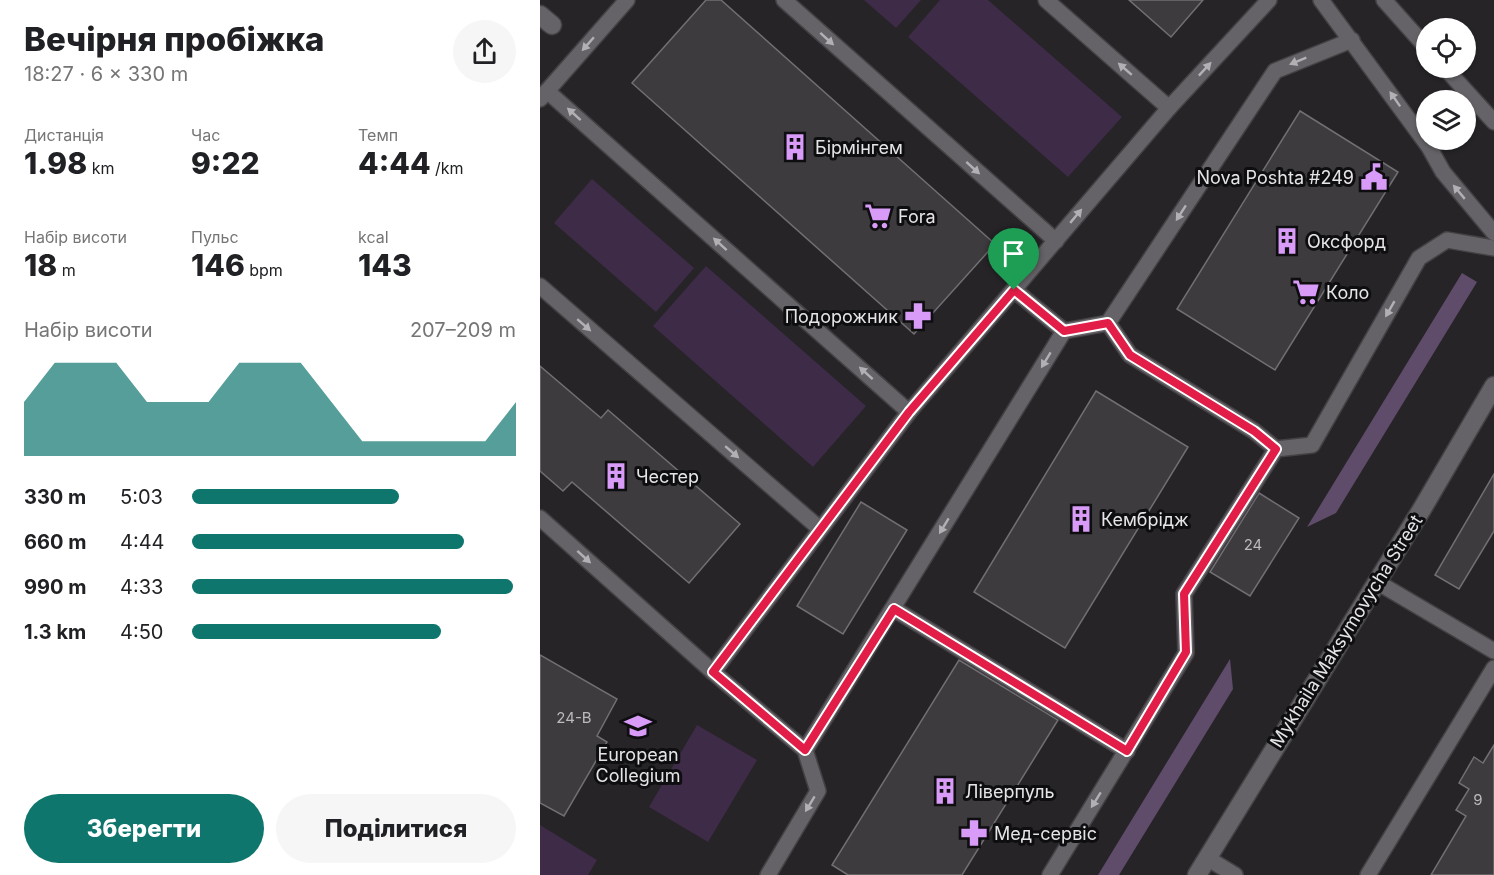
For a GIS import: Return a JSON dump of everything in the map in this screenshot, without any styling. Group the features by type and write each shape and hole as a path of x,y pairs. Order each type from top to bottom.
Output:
{"main road":[{"name":"Mykhaila Maksymovycha Street","path":"1197,875 1494,386"}],"lane":[{"path":"627,0 544,95 909,412"},
{"path":"784,0 1056,241"},
{"path":"1046,0 1169,108"},
{"path":"713,672 819,528 909,412 1169,108 1269,0"},
{"path":"1321,0 1352,39 1429,147 1443,172 1494,233"},
{"path":"1384,0 1416,36"},
{"path":"805,750 1064,331 1108,323 1275,70 1352,39"},
{"path":"1454,78 1494,122"},
{"path":"1108,323 1130,355 1254,431 1276,449 1312,445 1419,258 1447,240 1494,248"},
{"path":"540,286 819,528"},
{"path":"1014,290 1064,331"},
{"path":"1050,875 1186,652 1184,594 1276,449"},
{"path":"540,518 713,672 805,750 818,791 768,875"},
{"path":"1377,582 1494,651"},
{"path":"894,609 1127,751"},
{"path":"1368,875 1494,668"},
{"path":"1207,858 1235,875"}],"shaded area":[{"path":"864,0 921,0 896,28"},
{"path":"940,0 988,0 1122,117 1068,177 908,37"},
{"path":"592,179 694,268 656,312 554,223"},
{"path":"706,266 866,406 813,467 653,326"},
{"path":"1462,273 1477,282 1336,513 1307,527"},
{"path":"1230,659 1233,689 1119,875 1098,875"},
{"path":"697,725 757,760 708,842 649,807"},
{"path":"540,825 597,860 588,875 540,875"}],"building":[{"name":"Бірмінгем","path":"706,0 721,0 995,244 914,334 632,83"},
{"path":"1129,0 1203,0 1171,37"},
{"name":"Оксфорд","path":"1300,111 1398,172 1275,370 1177,309"},
{"name":"Честер","path":"540,366 601,418 608,410 740,524 689,583 572,482 563,491 540,471"},
{"name":"Кембрідж","path":"1096,391 1188,447 1065,648 974,592"},
{"path":"1494,474 1494,531 1459,589 1435,575"},
{"path":"1259,493 1299,518 1250,596 1210,572"},
{"path":"861,502 907,530 843,634 797,606"},
{"path":"540,655 617,699 597,736 607,742 564,816 540,803"},
{"name":"Ліверпуль","path":"959,660 1058,720 962,875 848,875 832,865"},
{"path":"1494,745 1494,875 1431,875 1466,816 1456,810 1469,789 1459,783 1474,757 1483,763"}],"place":[{"name":"Бірмінгем","path":"795,147"},
{"name":"Nova Poshta #249","path":"1374,177"},
{"name":"Fora","path":"878,216"},
{"name":"Оксфорд","path":"1287,241"},
{"name":"Коло","path":"1306,292"},
{"name":"Подорожник","path":"918,316"},
{"name":"Честер","path":"616,476"},
{"name":"Кембрідж","path":"1081,519"},
{"name":"European Collegium","path":"638,726"},
{"name":"Ліверпуль","path":"945,791"},
{"name":"Мед-сервіс","path":"974,833"}],"route":[{"path":"1014,290 1064,331 1108,323 1130,355 1254,431 1276,449 1184,594 1186,652 1127,751 894,609 805,750 713,672 819,528 909,412 1014,290"}]}
